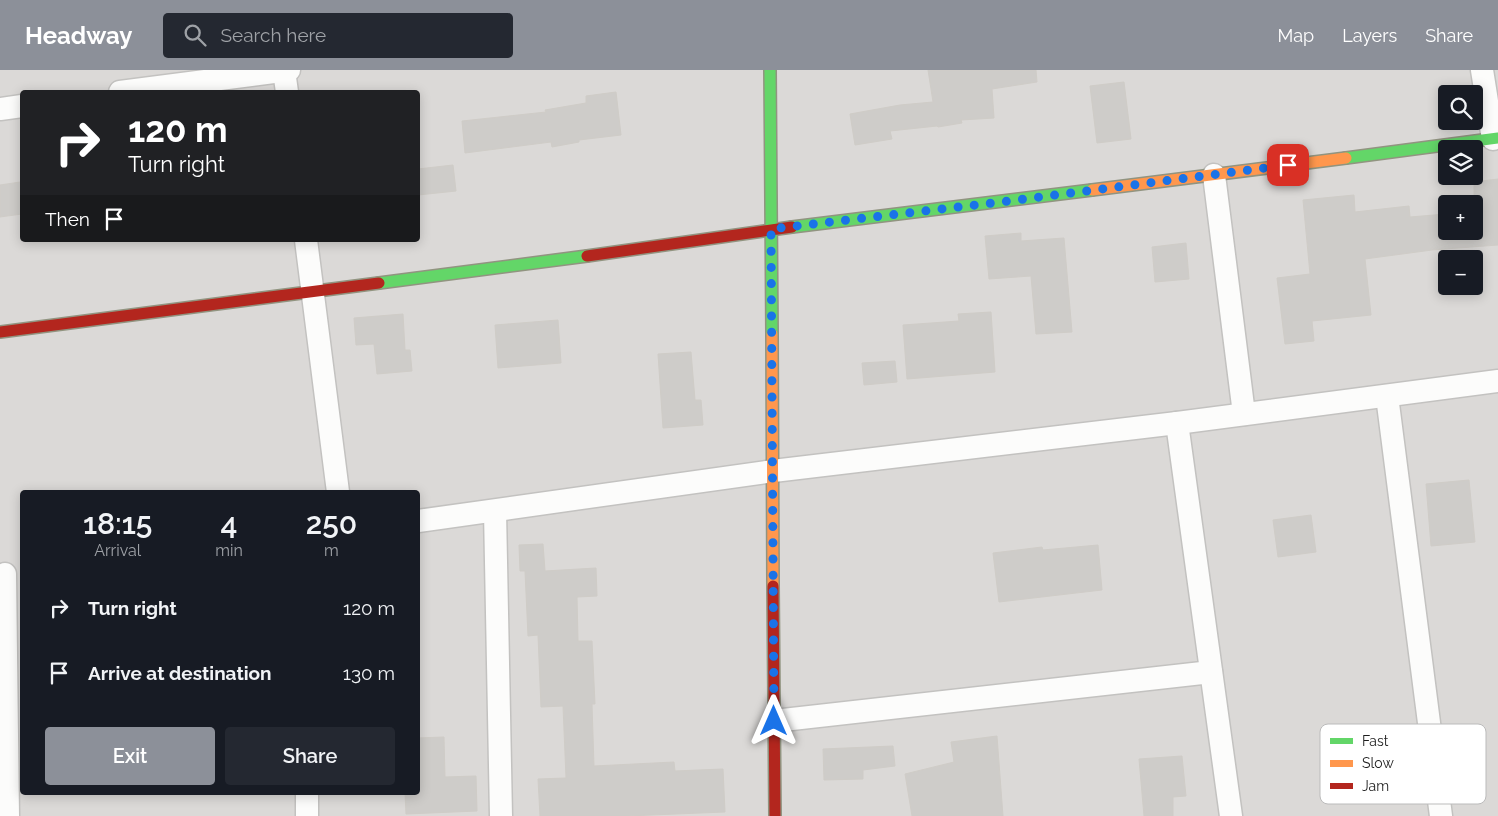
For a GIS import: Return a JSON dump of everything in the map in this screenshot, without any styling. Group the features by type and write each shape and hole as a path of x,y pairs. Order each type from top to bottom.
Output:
{"street":[{"path":"770,70 775,816"},
{"path":"0,332 538,263 771,229 1001,202 1495,139 1482,70"},
{"path":"144,90 287,78"},
{"path":"0,109 20,106"},
{"path":"1214,175 1244,414"},
{"path":"306,242 338,490"},
{"path":"420,521 772,471 1177,423 1498,381"},
{"path":"1387,396 1429,724"},
{"path":"1177,423 1231,816"},
{"path":"495,511 501,816"},
{"path":"8,816 9,573"},
{"path":"774,721 1211,672"},
{"path":"307,795 307,816"}],"shaded area":[{"path":"0,70 1498,70 1498,816 0,816"}],"building":[{"path":"928,70 1036,70 1037,82 992,89 994,118 961,120 962,123 938,127 890,131 892,139 855,145 850,114 900,105 933,102"},
{"path":"1124,82 1131,139 1097,143 1090,86"},
{"path":"616,92 621,135 579,140 579,142 552,147 551,142 465,153 462,121 546,112 545,110 586,103 586,96"},
{"path":"453,165 456,191 420,195 420,169"},
{"path":"1498,179 1498,245 1432,250 1365,259 1371,315 1312,321 1314,341 1285,344 1277,278 1310,274 1303,200 1354,195 1355,212 1409,206 1410,217 1438,215 1438,240 1483,240 1483,195 1474,195 1474,185 1483,185 1483,181"},
{"path":"20,182 20,214 0,217 0,185"},
{"path":"1021,233 1021,241 1064,238 1072,332 1036,334 1031,276 989,279 985,236"},
{"path":"1186,243 1189,279 1155,282 1152,247"},
{"path":"991,312 995,372 907,379 903,325 959,321 958,314"},
{"path":"403,314 405,350 410,350 412,371 377,374 374,344 356,345 354,318"},
{"path":"558,320 561,363 498,368 495,325"},
{"path":"691,352 695,400 701,400 703,425 663,428 658,354"},
{"path":"895,361 897,382 864,385 862,363"},
{"path":"1469,480 1475,542 1431,546 1426,484"},
{"path":"1311,515 1316,552 1278,557 1273,520"},
{"path":"543,544 545,571 596,568 597,596 577,597 578,641 592,641 595,704 592,704 594,766 674,762 675,771 723,769 725,812 627,816 540,816 538,779 566,778 563,706 541,707 538,635 528,636 525,571 520,571 519,545"},
{"path":"1098,545 1102,590 999,602 993,553 1042,547 1043,550"},
{"path":"997,736 1003,816 912,816 905,774 954,762 951,742"},
{"path":"444,737 445,777 476,776 477,811 406,814 405,795 420,795 420,738"},
{"path":"893,746 895,766 863,770 863,779 824,780 823,749"},
{"path":"1182,756 1186,796 1173,797 1173,816 1144,816 1139,759"}],"traffic: fast":[{"path":"770,70 772,334"},
{"path":"1346,158 1498,138"},
{"path":"792,227 1092,190"},
{"path":"379,283 587,256"}],"traffic: slow":[{"path":"1092,190 1346,158"},
{"path":"772,334 773,586"}],"traffic: jam":[{"path":"587,256 792,227"},
{"path":"0,332 379,283"},
{"path":"773,586 775,816"}],"route":[{"path":"774,721 771,229 1288,165"}]}
